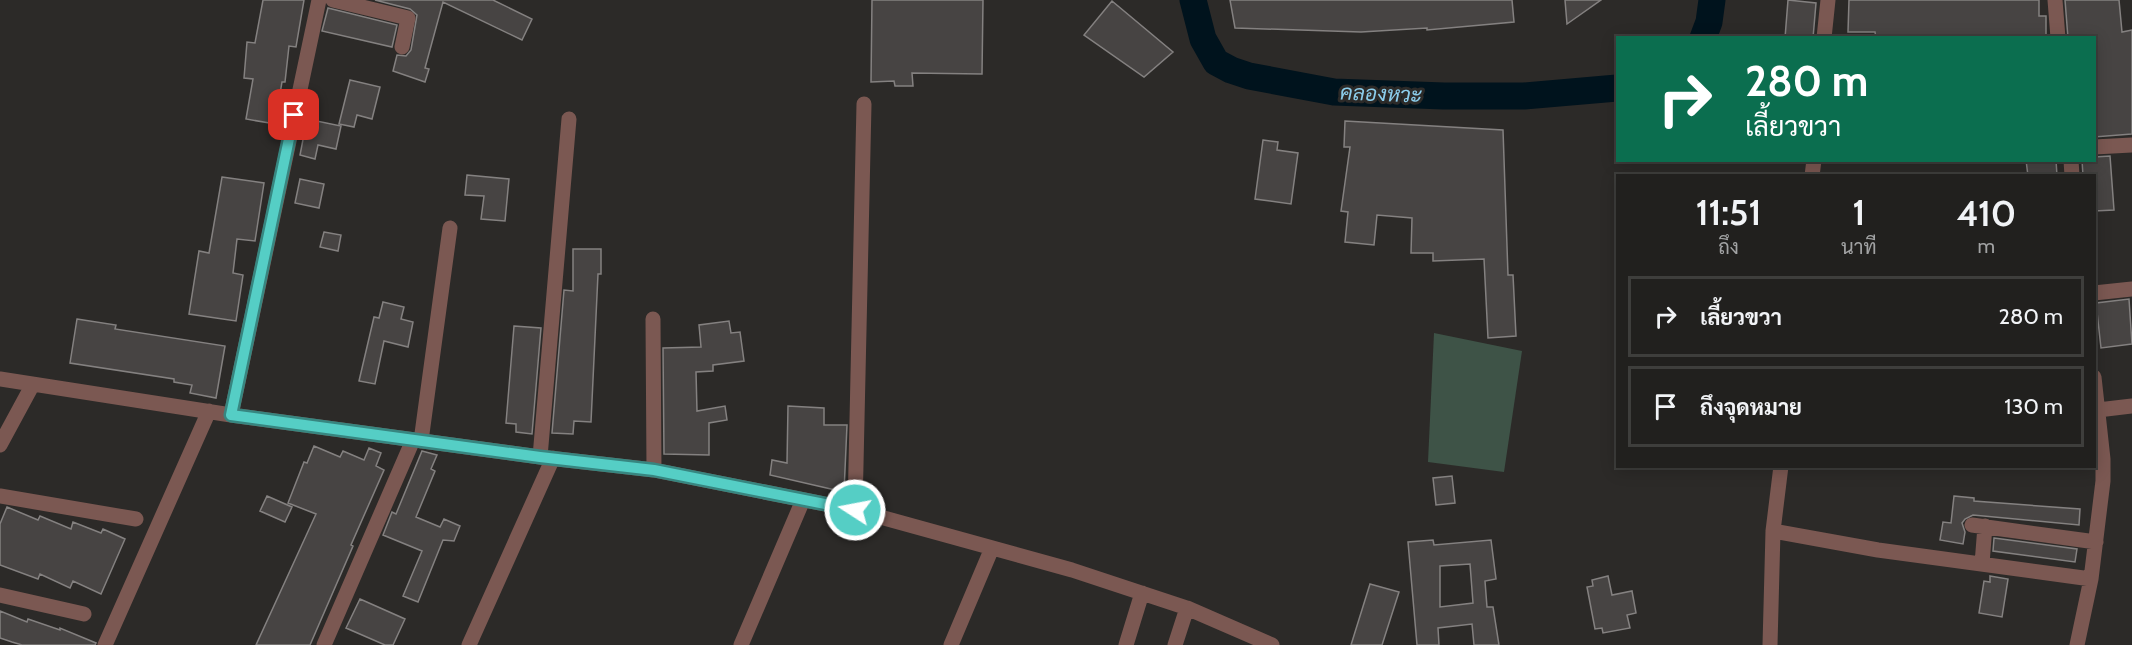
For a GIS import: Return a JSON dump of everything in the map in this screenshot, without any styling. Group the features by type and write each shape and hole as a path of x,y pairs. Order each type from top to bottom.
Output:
{"street":[{"path":"231,415 319,0"},
{"path":"333,0 408,18 402,47"},
{"path":"1824,36 1828,0"},
{"path":"2055,0 2058,36"},
{"path":"855,510 864,104"},
{"path":"469,645 547,458 568,119"},
{"path":"2096,147 2132,145"},
{"path":"324,645 417,440 450,228"},
{"path":"2096,293 2132,289"},
{"path":"653,319 654,470"},
{"path":"0,379 231,415 547,458 654,470 855,510 1072,570 1187,608 1272,645"},
{"path":"0,445 33,384"},
{"path":"2077,645 2091,579 2103,481 2096,393"},
{"path":"2098,410 2132,406"},
{"path":"105,645 209,411"},
{"path":"1770,645 1773,531 1781,468"},
{"path":"0,496 136,519"},
{"path":"741,645 803,500"},
{"path":"1982,564 1978,526 2096,542"},
{"path":"1773,531 1878,550 2091,579"},
{"path":"951,645 992,548"},
{"path":"1126,645 1142,593"},
{"path":"0,595 84,614"},
{"path":"1175,645 1187,608"}],"green space":[{"path":"1434,333 1522,351 1504,472 1428,462"}],"building":[{"path":"263,0 304,0 296,47 289,46 285,82 282,82 275,124 246,119 253,79 244,78 247,42 255,43"},
{"path":"375,0 493,0 532,19 522,40 443,2 425,68 429,69 425,82 393,71 397,55 406,56 411,50 417,15 410,9"},
{"path":"872,0 983,0 982,74 912,73 913,86 895,86 894,81 871,82"},
{"path":"1230,0 1512,0 1514,22 1427,30 1427,28 1361,32 1235,28"},
{"path":"1565,0 1601,0 1567,24"},
{"path":"1788,0 1816,3 1813,36 1785,36"},
{"path":"1849,0 2039,0 2039,16 2046,16 2046,36 1876,36 1875,32 1848,32"},
{"path":"2065,0 2119,0 2122,32 2132,30 2132,134 2096,137 2096,36 2068,36"},
{"path":"1112,1 1173,52 1144,77 1084,35"},
{"path":"328,8 397,25 392,47 322,31"},
{"path":"350,80 380,87 372,119 357,115 354,127 339,124"},
{"path":"307,119 341,126 336,149 318,145 315,159 300,155"},
{"path":"1345,121 1503,130 1508,275 1513,275 1516,336 1488,338 1484,259 1433,261 1433,253 1411,253 1412,218 1377,215 1374,245 1345,242 1348,212 1341,211 1350,147 1344,147"},
{"path":"1263,140 1278,142 1277,150 1298,153 1291,204 1255,199"},
{"path":"2110,156 2114,210 2096,211 2096,174 2083,174 2082,162 2096,162 2096,157"},
{"path":"2026,162 2056,162 2057,174 2028,174"},
{"path":"467,175 509,179 505,221 481,219 484,196 465,195"},
{"path":"222,177 264,183 255,241 237,239 233,273 243,275 236,321 189,314 199,251 209,253"},
{"path":"300,179 324,184 319,208 295,203"},
{"path":"324,232 341,235 338,251 320,247"},
{"path":"573,249 601,249 591,422 574,421 573,434 552,433 564,290 573,291"},
{"path":"2129,299 2132,344 2101,348 2096,303"},
{"path":"383,302 404,307 401,319 413,322 408,347 384,341 375,384 359,381 374,317 379,318"},
{"path":"77,319 116,325 115,329 225,346 216,398 190,393 192,385 174,382 174,379 70,363"},
{"path":"729,321 731,333 740,332 744,361 713,365 713,371 696,372 697,411 725,406 727,420 709,423 709,455 664,454 663,348 701,347 699,325"},
{"path":"514,326 541,328 532,434 516,432 516,424 506,423"},
{"path":"788,406 824,408 824,425 847,425 844,492 770,475 772,460 787,463"},
{"path":"314,446 340,457 343,451 364,460 369,448 381,453 376,466 384,470 310,645 256,645 316,514 288,503 304,462 307,463"},
{"path":"422,451 437,455 431,469 435,471 416,517 440,527 444,519 460,526 454,541 443,540 418,602 403,596 422,551 383,535 392,512 396,514"},
{"path":"1452,476 1455,503 1436,505 1433,478"},
{"path":"267,496 292,507 285,522 260,511"},
{"path":"1954,496 1974,498 1974,501 2080,509 2079,525 1973,515 1962,523 1965,532 1963,544 1940,540 1943,522 1951,523"},
{"path":"7,507 38,520 40,516 71,529 73,522 101,533 103,529 125,539 101,594 73,581 70,588 40,574 38,579 0,565 0,524"},
{"path":"1994,538 2077,549 2075,562 1993,551"},
{"path":"1433,540 1434,545 1491,540 1496,579 1485,581 1487,607 1493,607 1499,645 1474,645 1472,624 1438,628 1439,645 1417,645 1408,542","holes":["1470,564 1473,603 1440,607 1440,566"]},
{"path":"1608,576 1612,595 1632,591 1636,613 1627,615 1630,628 1603,633 1602,628 1595,629 1587,587 1593,586 1592,580"},
{"path":"1990,576 2008,579 2002,617 1979,613 1984,581 1990,582"},
{"path":"1370,584 1399,592 1382,645 1351,645"},
{"path":"360,599 405,619 393,645 385,645 346,628"},
{"path":"0,611 27,622 28,619 60,630 60,628 96,643 95,645 22,645 0,638"}],"waterway":[{"name":"คลองหวะ","path":"1193,0 1203,39 1216,62 1249,76 1334,92 1444,96 1524,96 1616,88"},
{"name":"คลองหวะ","path":"1704,36 1709,22 1712,0"}],"route":[{"path":"294,115 231,415 540,457 654,470 855,510"}]}
